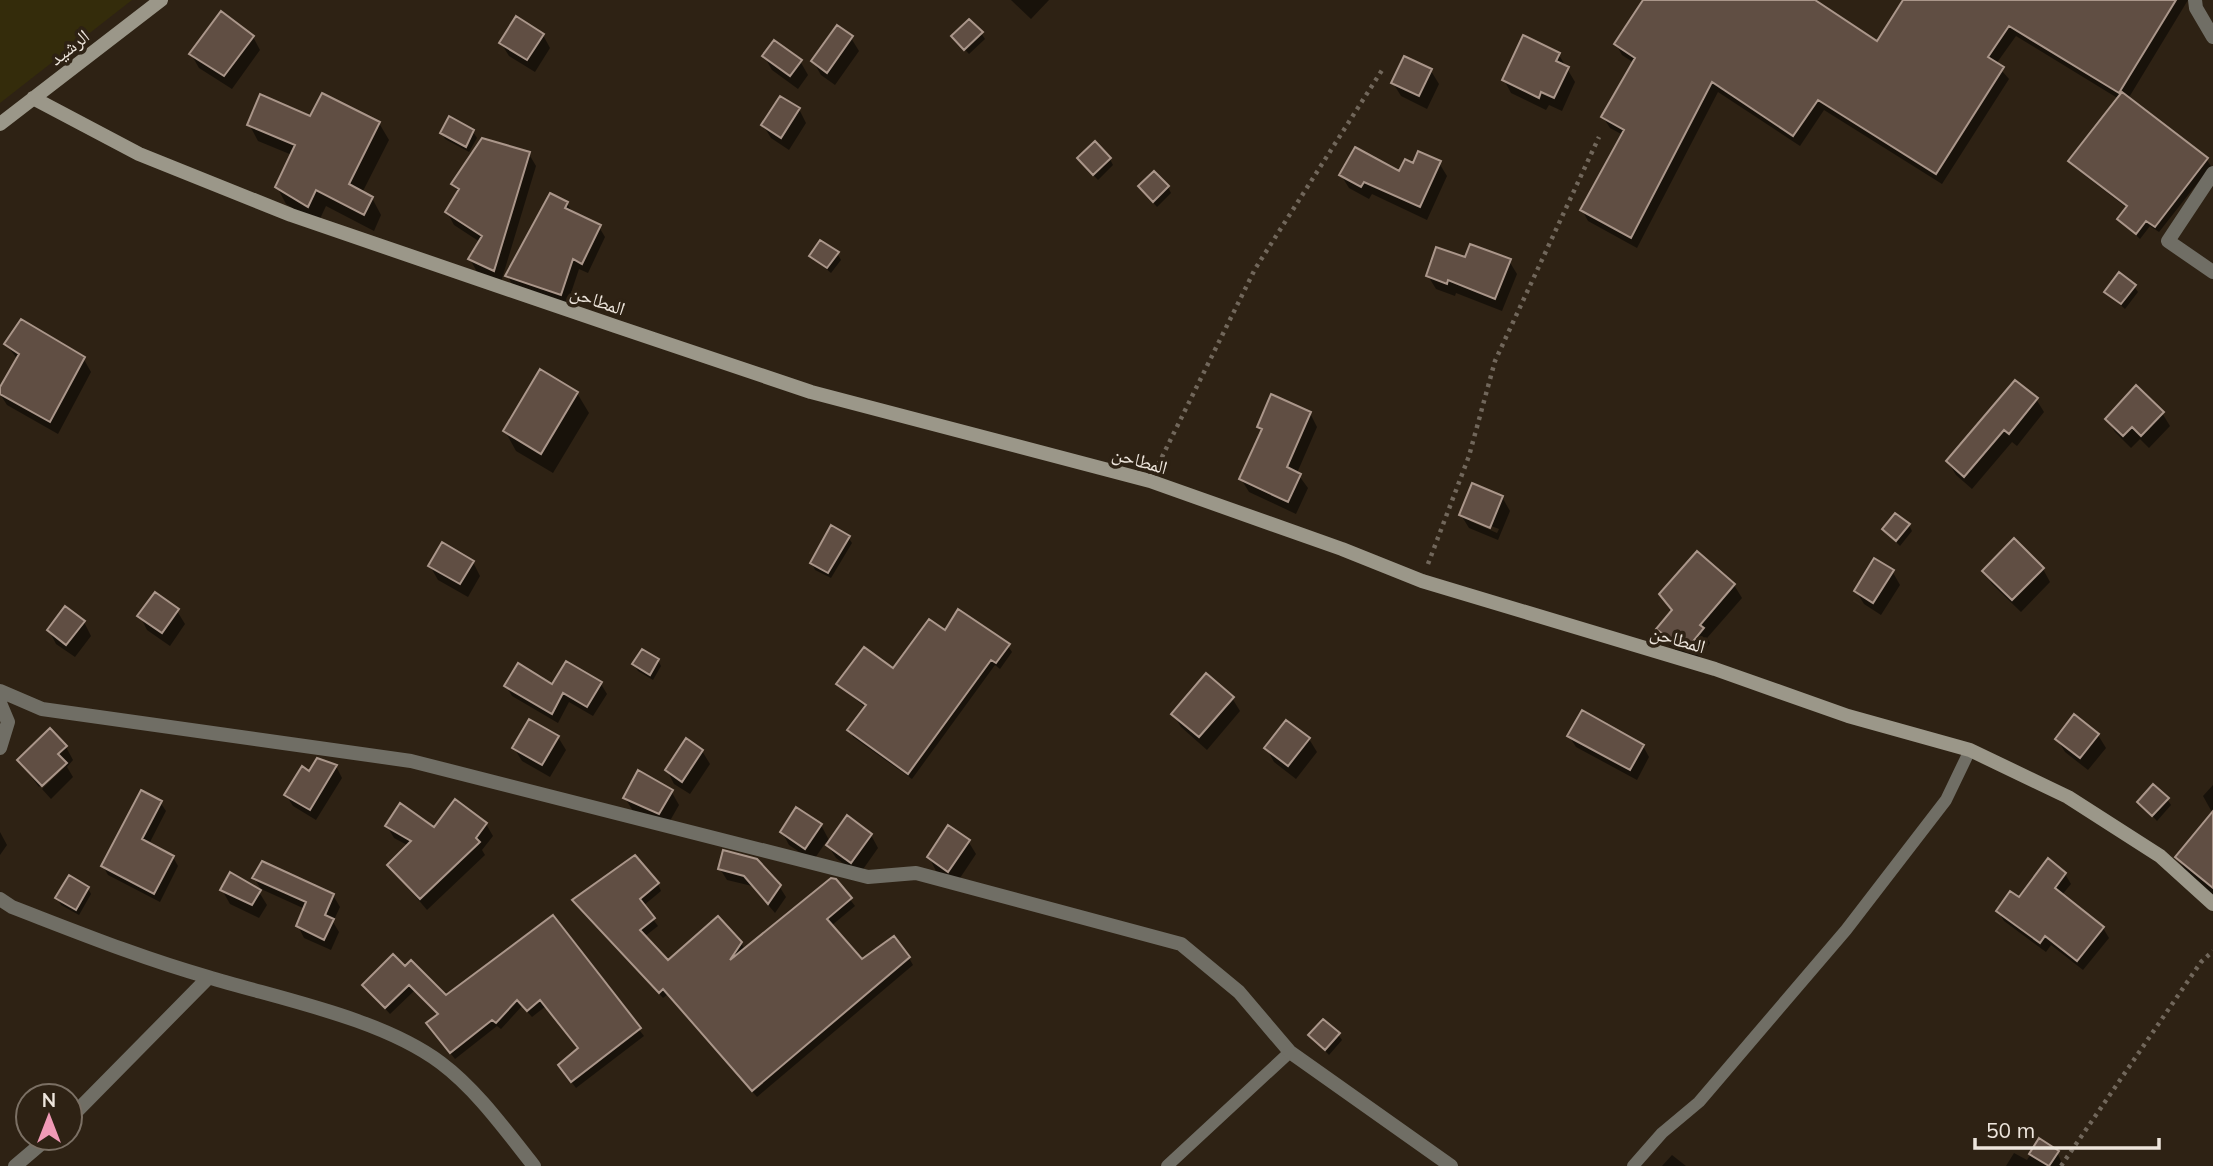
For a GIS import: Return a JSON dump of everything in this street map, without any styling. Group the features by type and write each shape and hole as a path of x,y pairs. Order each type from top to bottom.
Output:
{"main road":[{"name":"الرشيد","path":"0,124 160,0"},
{"name":"المطاحن","path":"33,98 138,154 291,215 466,276 811,392 1150,481 1342,549 1422,581 1715,669 1848,716 1970,750 2068,797 2160,856 2213,904"}],"street":[{"path":"2195,0 2196,8 2213,37"},
{"path":"2213,173 2168,241 2213,272"},
{"path":"0,691 42,709 411,761 868,877 916,873 1181,944 1239,992 1290,1052 1451,1166"},
{"path":"0,703 8,722 0,748"},
{"path":"0,899 12,907 103,942 208,978 361,1024 430,1057 441,1063 475,1096 534,1166"},
{"path":"84,1104 208,978"},
{"path":"15,1166 32,1152"}],"lane":[{"path":"1633,1166 1662,1133 1699,1102 1846,930 1946,800 1970,750"},
{"path":"1167,1166 1290,1052"}],"path":[{"path":"1150,481 1255,269 1384,67"},
{"path":"1422,581 1469,456 1494,361 1599,137"},
{"path":"2061,1166 2202,962 2213,951"}],"sand":[{"path":"0,0 132,0 0,103"}],"building":[{"path":"1643,0 1815,0 1877,41 1903,0 2176,0 2119,93 2009,26 1988,57 2004,67 1936,174 1818,100 1793,136 1712,82 1631,238 1580,210 1624,130 1601,117 1635,58 1614,44"},
{"path":"221,11 254,36 224,76 189,54"},
{"path":"516,16 544,34 527,60 499,43"},
{"path":"969,19 983,32 964,50 951,36"},
{"path":"837,25 853,36 827,73 811,61"},
{"path":"1523,35 1560,53 1556,61 1569,67 1554,98 1541,92 1539,98 1502,80"},
{"path":"774,40 802,60 790,76 762,56"},
{"path":"1404,56 1432,69 1419,96 1391,83"},
{"path":"2122,92 2208,158 2155,227 2146,221 2136,234 2117,219 2127,206 2068,161"},
{"path":"322,93 380,122 349,184 373,197 364,215 316,190 308,207 275,187 295,145 247,125 260,94 310,116"},
{"path":"780,96 800,108 781,138 761,125"},
{"path":"449,116 474,130 466,147 440,133"},
{"path":"482,138 530,152 494,271 468,259 482,236 445,212 459,189 451,184"},
{"path":"1095,141 1111,158 1093,175 1077,158"},
{"path":"1355,147 1399,171 1405,159 1413,163 1418,151 1441,161 1420,207 1364,182 1361,187 1339,175"},
{"path":"1154,171 1169,186 1153,202 1138,186"},
{"path":"550,193 568,202 565,208 601,225 582,264 573,259 561,295 505,276"},
{"path":"820,240 839,252 827,268 809,256"},
{"path":"1470,244 1511,259 1495,299 1448,280 1447,284 1426,276 1436,247 1465,257"},
{"path":"2119,272 2136,285 2121,304 2104,292"},
{"path":"21,319 85,357 50,422 0,394 0,387 19,354 4,344"},
{"path":"540,369 578,392 541,454 503,431"},
{"path":"2015,380 2038,398 2009,434 2004,430 1964,477 1946,461"},
{"path":"2136,385 2164,412 2141,436 2132,427 2123,436 2105,419"},
{"path":"1271,394 1311,412 1287,467 1301,474 1288,502 1239,479 1262,429 1257,427"},
{"path":"1472,483 1503,496 1490,528 1459,515"},
{"path":"1895,513 1910,524 1896,541 1882,529"},
{"path":"831,525 850,536 828,573 810,563"},
{"path":"2014,538 2044,568 2012,600 1982,571"},
{"path":"442,542 474,561 460,584 428,566"},
{"path":"1697,551 1735,584 1700,625 1704,628 1686,650 1656,629 1672,610 1659,594"},
{"path":"1874,558 1894,570 1873,603 1854,591"},
{"path":"155,592 179,609 162,633 137,616"},
{"path":"65,606 85,621 66,645 47,630"},
{"path":"958,609 1010,644 996,663 991,660 908,774 847,730 866,705 836,684 864,647 893,668 929,619 945,630"},
{"path":"642,649 659,659 650,675 632,664"},
{"path":"566,661 602,682 587,707 563,693 552,714 504,686 518,663 552,684"},
{"path":"1206,673 1234,697 1199,737 1171,714"},
{"path":"1582,710 1644,745 1630,770 1567,736"},
{"path":"2074,714 2099,734 2080,758 2055,739"},
{"path":"529,719 559,736 542,765 512,748"},
{"path":"1286,720 1310,738 1288,766 1264,748"},
{"path":"50,728 67,746 58,754 67,763 42,786 17,760"},
{"path":"686,738 703,750 682,782 665,770"},
{"path":"317,758 337,765 310,810 284,795 302,766 309,771"},
{"path":"638,770 673,790 659,814 623,798"},
{"path":"2153,784 2169,798 2152,816 2137,802"},
{"path":"141,790 162,801 142,839 174,856 154,894 101,866"},
{"path":"455,799 487,823 476,838 480,842 420,899 387,865 411,841 385,826 400,803 434,827"},
{"path":"796,807 822,824 805,849 780,832"},
{"path":"2213,811 2213,888 2175,857"},
{"path":"847,815 872,834 851,863 826,845"},
{"path":"948,825 970,840 948,872 927,857"},
{"path":"723,850 757,859 781,885 768,904 744,876 718,869"},
{"path":"635,855 659,883 640,899 655,918 640,930 668,960 718,916 742,942 730,960 831,878 836,879 852,898 827,919 862,959 894,936 910,957 752,1091 663,989 659,993 572,900"},
{"path":"2048,858 2066,873 2055,888 2104,927 2077,961 2045,936 2040,943 1996,911 2010,891 2019,897"},
{"path":"262,861 334,894 325,915 334,919 324,940 296,926 306,902 252,878"},
{"path":"230,872 261,890 252,905 220,890"},
{"path":"69,875 89,887 76,910 55,898"},
{"path":"553,915 641,1028 571,1082 558,1065 578,1048 540,1000 527,1011 517,1000 496,1023 492,1020 450,1053 426,1023 438,1014 409,985 385,1008 362,985 393,954 405,966 411,960 446,995"},
{"path":"1323,1019 1340,1033 1325,1050 1308,1035"},
{"path":"2039,1138 2059,1151 2049,1166 2029,1154"}]}
